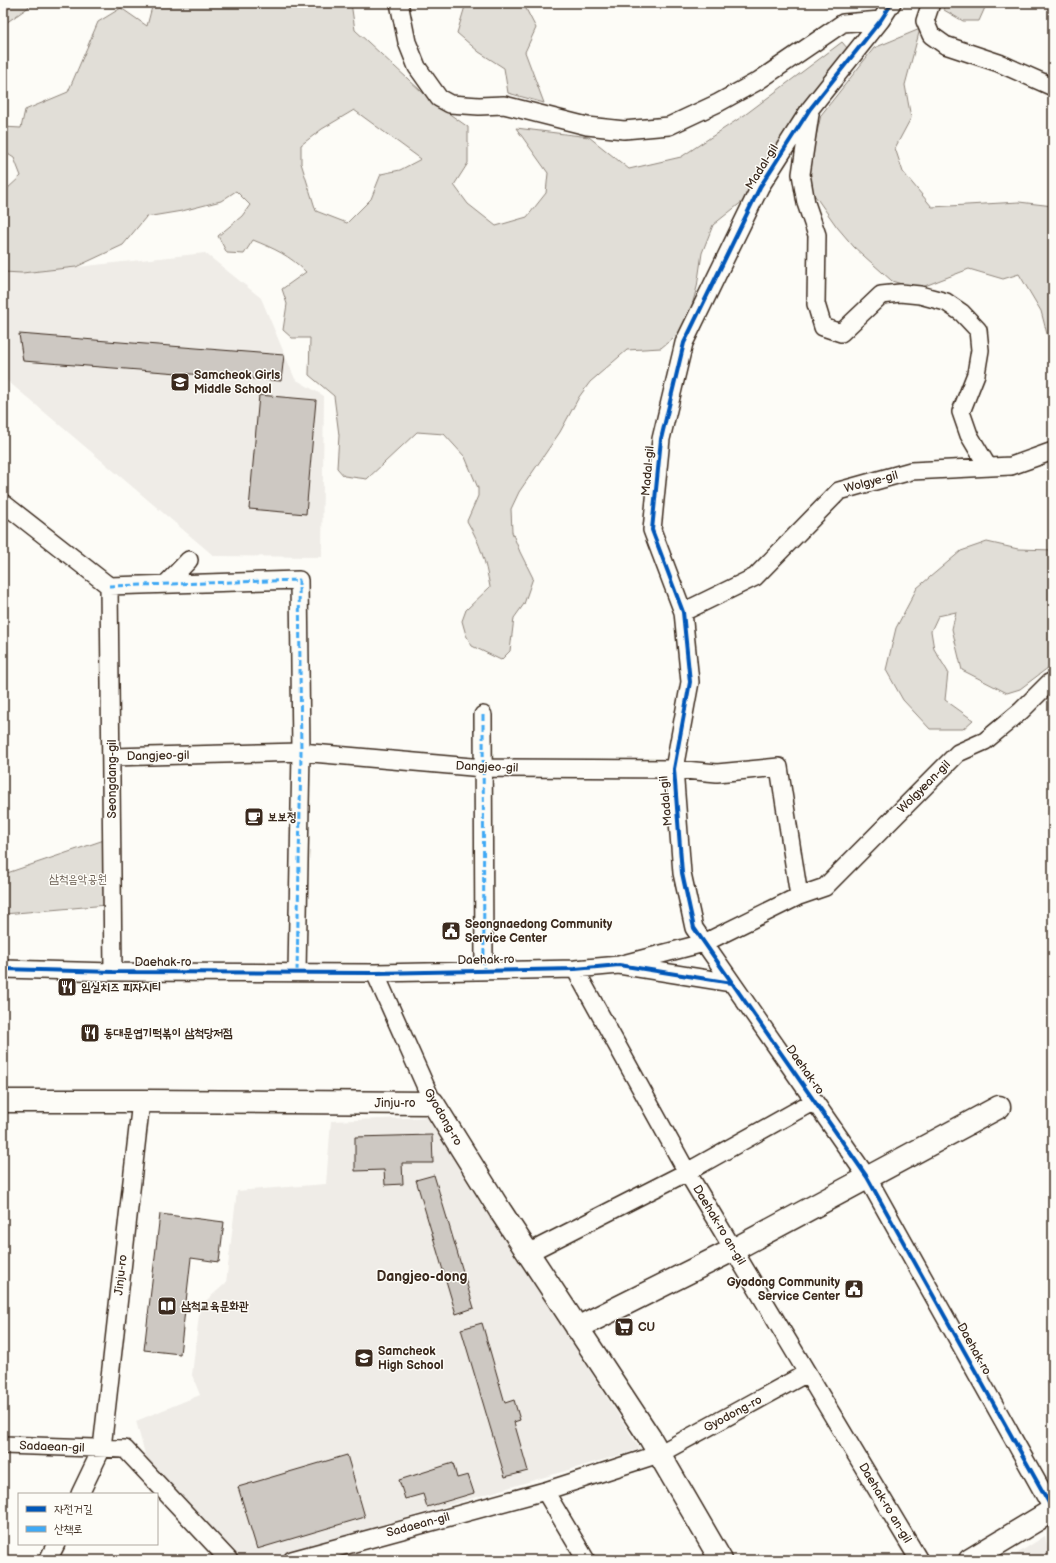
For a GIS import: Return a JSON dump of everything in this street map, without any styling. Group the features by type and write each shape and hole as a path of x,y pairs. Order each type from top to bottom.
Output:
{"street":[{"path":"399,3 406,42 417,67 439,98 450,104 479,106 504,105 587,126 624,130 669,126 758,82 843,23 881,20"},
{"name":"Madal-gil","path":"732,983 694,928 682,873 674,769 690,682 683,612 652,530 661,438 684,342 760,187 810,109 881,20 892,3"},
{"path":"931,3 925,21 930,35 945,45 999,63 1053,87"},
{"path":"810,109 801,174 806,203 817,235 816,304 823,327 842,333 881,294 900,293 920,295 946,302 962,313 978,330 980,350 976,374 961,412 969,435 988,467"},
{"name":"Wolgye-gil","path":"683,612 755,577 839,491 911,471 1011,466 1053,451"},
{"path":"3,503 110,586 299,580 301,752 297,972"},
{"path":"166,584 189,560"},
{"name":"Seongdang-gil","path":"110,586 112,972"},
{"name":"Wolgyean-gil","path":"704,943 799,896 825,887 958,753 985,740 1022,710 1049,683 1053,681"},
{"name":"Daehak-ro","path":"484,715 484,970"},
{"name":"Dangjeo-gil","path":"112,757 301,752 483,768 674,769"},
{"path":"674,769 716,773 779,767 799,896"},
{"name":"Daehak-ro","path":"3,969 112,972 374,973 574,969 619,965 704,943"},
{"name":"Daehak-ro","path":"619,965 732,983 867,1177 1053,1510"},
{"name":"Daehak-ro an-gil","path":"574,969 687,1172 920,1560"},
{"name":"Gyodong-ro","path":"374,973 433,1103 528,1253 659,1454 721,1560"},
{"name":"Jinju-ro","path":"3,1101 433,1103"},
{"name":"Jinju-ro","path":"102,1448 141,1101"},
{"name":"Daehak-ro","path":"687,1172 814,1101"},
{"path":"577,1328 733,1250 999,1107"},
{"path":"528,1253 687,1172"},
{"name":"Gyodong-ro","path":"545,1491 659,1454 808,1374"},
{"name":"Sadaean-gil","path":"3,1445 125,1449 229,1560"},
{"name":"Sadaean-gil","path":"80,1493 102,1448"},
{"path":"545,1491 586,1560"},
{"name":"Sadaean-gil","path":"292,1560 545,1491"},
{"path":"970,1560 1053,1510"},
{"path":"48,1560 56,1545"}],"shaded area":[{"path":"205,253 261,298 295,379 324,396 322,557 214,556 3,377 3,272 22,273"},
{"path":"428,1117 640,1449 262,1560 234,1560 146,1458 136,1421 200,1395 192,1375 200,1306 226,1283 237,1191 326,1184 331,1121"},
{"path":"1045,1536 1050,1560 1007,1560"}],"green space":[{"path":"3,3 26,3 29,7 3,25"},
{"path":"153,3 351,3 355,30 434,103 468,127 468,163 454,185 468,204 496,226 527,217 546,193 548,173 516,128 589,137 629,169 681,157 746,114 842,42 848,49 774,150 743,201 713,225 702,253 697,287 686,327 661,348 627,350 590,382 579,397 560,432 519,492 511,509 512,532 533,578 524,604 514,618 510,651 501,660 472,646 466,635 462,621 466,610 490,587 482,553 467,521 478,496 478,488 465,457 444,434 417,432 367,479 344,476 337,468 339,435 334,396 309,375 310,338 292,338 283,330 287,304 282,289 306,272 294,261 281,253 253,240 244,254 227,253 218,236 242,216 250,205 236,191 221,201 182,211 146,217 123,245 76,267 22,273 3,272 3,190 6,190 21,176 14,158 3,151 3,127 21,128 25,110 68,92 98,22 121,8 147,26","holes":["354,110 421,159 400,170 381,174 371,199 347,223 316,211 301,163 301,145 322,129"]},
{"path":"466,3 523,3 536,28 525,52 544,103 508,93 504,68 479,52 457,33"},
{"path":"942,3 987,3 979,21 963,21 944,10"},
{"path":"920,29 905,85 911,118 895,148 903,172 932,207 1019,202 1053,206 1053,343 1047,334 1041,311 1019,274 1003,279 969,269 917,289 892,281 854,247 837,227 813,193 808,171 821,115 874,48"},
{"path":"987,542 1018,549 1053,550 1053,664 1020,689 1007,693 962,670 952,629 956,612 938,616 931,631 934,649 948,672 945,700 973,720 963,729 930,729 903,700 886,670 896,628 917,588 961,551"},
{"name":"삼척음악공원","path":"107,839 107,905 4,914 6,964 3,964 3,873 7,873"}],"building":[{"path":"19,334 284,355 281,381 23,361"},
{"path":"259,395 316,400 306,514 249,509"},
{"path":"432,1135 433,1163 402,1163 403,1184 385,1185 384,1170 355,1171 355,1137"},
{"path":"434,1175 474,1308 456,1314 416,1180"},
{"name":"삼척교육문화관","path":"160,1214 224,1222 219,1262 191,1258 180,1354 144,1350"},
{"path":"482,1323 505,1403 514,1400 520,1420 514,1422 528,1471 505,1477 461,1329"},
{"path":"347,1455 365,1517 257,1549 238,1487"},
{"path":"453,1463 457,1478 468,1475 474,1493 427,1507 423,1494 405,1499 399,1480"}],"marked path":[{"path":"109,586 299,580 301,752 297,972"},
{"path":"483,715 484,970"}],"cycle path":[{"path":"892,3 881,20 810,109 760,187 684,343 661,439 652,530 683,612 690,682 674,769 682,873 694,928 867,1177 1053,1510"},
{"path":"3,969 113,972 375,973 575,969 619,965 732,983"}],"place":[{"name":"Samcheok Girls Middle School","path":"180,382"},
{"name":"보보정","path":"254,817"},
{"name":"Seongnaedong Community Service Center","path":"451,931"},
{"name":"임실치즈 피자시티","path":"67,987"},
{"name":"동대문엽기떡볶이 삼척당저점","path":"90,1033"},
{"name":"Gyodong Community Service Center","path":"854,1289"},
{"name":"삼척교육문화관","path":"167,1306"},
{"name":"CU","path":"624,1327"},
{"name":"Samcheok High School","path":"364,1358"}],"district":[{"name":"Dangjeo-dong","path":"422,1276"}]}
